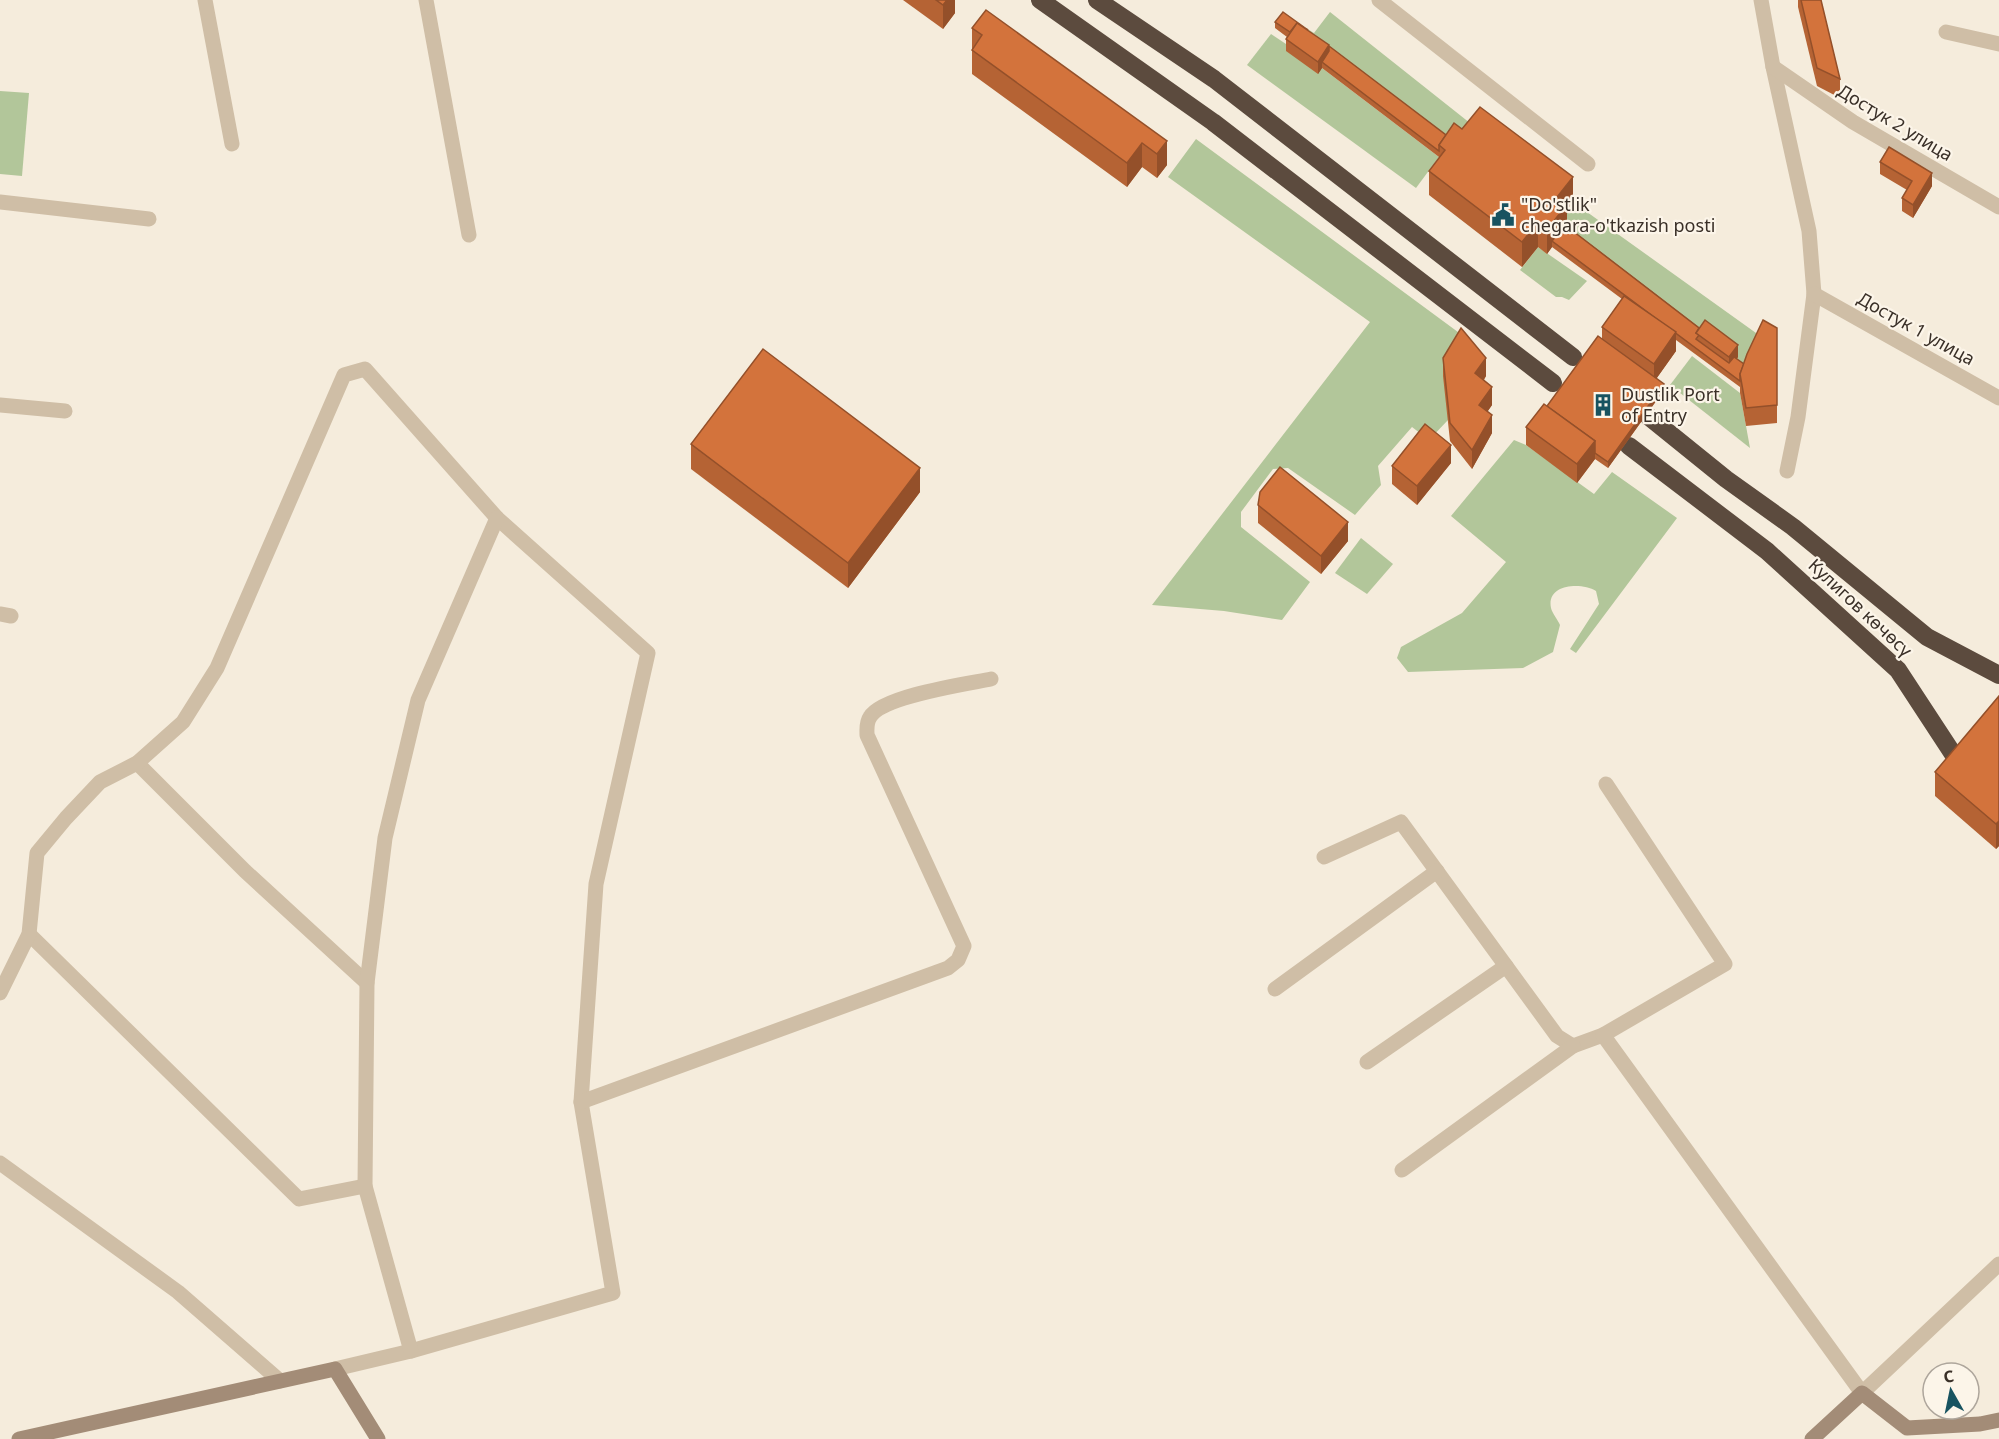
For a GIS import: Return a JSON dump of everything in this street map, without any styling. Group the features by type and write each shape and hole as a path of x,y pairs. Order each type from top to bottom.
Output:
{"highway":[{"path":"1040,0 1214,122 1553,383"},
{"path":"1097,0 1214,79 1573,357"},
{"name":"Кулигов көчөсү","path":"1648,416 1726,479 1793,527 1927,637 1999,675"},
{"name":"Кулигов көчөсү","path":"1629,446 1767,551 1898,670 1954,757 1962,764"}],"street":[{"path":"205,0 232,144"},
{"path":"426,0 469,235"},
{"path":"1379,0 1588,164"},
{"path":"1761,0 1773,68 1809,231 1814,294 1798,417 1787,471"},
{"path":"1946,32 1999,44"},
{"name":"Достук 2 улица","path":"1773,68 1853,122 1999,207"},
{"path":"0,202 149,219"},
{"name":"Достук 1 улица","path":"1814,294 1999,398"},
{"path":"0,993 29,934 37,853 100,782 137,763 183,722 217,668 344,375 365,369 497,518 648,653 596,884 580,1102 613,1293 411,1351 19,1439"},
{"path":"0,405 65,411"},
{"path":"411,1351 365,1186 367,983 385,838 418,700 497,518"},
{"path":"580,1102 948,968 958,960 964,946 867,735 867,723 871,715 883,705 920,694 991,679"},
{"path":"137,763 245,871 367,983"},
{"path":"1402,1170 1573,1046 1603,1035 1725,964 1606,784"},
{"path":"1324,857 1401,822 1557,1036 1573,1046"},
{"path":"1275,989 1437,871"},
{"path":"29,934 299,1199 365,1186"},
{"path":"1367,1062 1506,966"},
{"path":"1603,1035 1862,1393 1907,1428 1980,1424 1999,1420"},
{"path":"0,1163 178,1292 280,1381"},
{"path":"1812,1439 1999,1264"},
{"path":"335,1369 378,1439"}],"green space":[{"path":"1330,12 1480,131 1462,154 1303,33 1306,28 1314,33"},
{"path":"1271,34 1322,68 1439,157 1416,188 1247,65"},
{"path":"0,91 29,93 22,176 0,174"},
{"path":"1196,139 1462,335 1448,420 1429,440 1412,427 1378,466 1381,485 1355,515 1288,468 1273,469 1241,512 1241,527 1310,582 1282,620 1224,611 1152,605 1370,322 1168,177"},
{"path":"1573,202 1763,338 1747,372 1734,363 1738,357 1557,222"},
{"path":"1538,247 1587,281 1569,300 1556,297 1520,270"},
{"path":"1692,356 1740,393 1750,448 1670,385"},
{"path":"1514,440 1526,445 1594,494 1612,472 1677,518 1576,653 1570,649 1599,604 1596,591 1582,586 1566,587 1554,594 1551,608 1560,625 1553,652 1523,668 1408,672 1397,658 1401,647 1462,613 1506,562 1451,516"},
{"path":"1361,538 1393,564 1367,594 1335,573"}],"building":[{"path":"936,0 947,0 943,5"},
{"path":"1801,0 1821,0 1840,79 1817,68"},
{"path":"986,10 1167,141 1157,154 1142,143 1127,163 972,50 982,35 972,28"},
{"path":"1283,12 1308,30 1297,23 1290,32 1275,22"},
{"path":"1297,23 1329,45 1318,62 1286,39"},
{"path":"1329,46 1446,135 1439,145 1439,151 1322,62 1329,51"},
{"path":"1480,107 1573,177 1557,197 1567,204 1547,230 1538,222 1522,242 1429,171 1445,150 1439,145 1454,123 1462,129"},
{"path":"1889,147 1932,173 1913,205 1902,198 1912,181 1880,162"},
{"path":"1565,225 1699,328 1696,333 1699,335 1696,339 1729,363 1734,357 1744,364 1740,381 1552,241"},
{"path":"1624,296 1676,332 1654,364 1602,327"},
{"path":"1705,320 1738,345 1729,357 1696,333"},
{"path":"1763,320 1777,328 1777,405 1746,408 1740,374"},
{"path":"1461,328 1486,358 1475,373 1492,387 1479,405 1492,415 1472,450 1450,423 1443,358"},
{"name":"Dustlik Port of Entry","path":"1598,336 1664,384 1608,462 1595,453 1595,441 1547,406"},
{"path":"763,349 920,468 848,563 691,444"},
{"path":"1544,404 1595,441 1577,464 1526,427"},
{"path":"1425,424 1451,445 1417,486 1392,466"},
{"path":"1280,467 1348,522 1321,556 1258,505 1260,492"},
{"path":"1999,696 1999,821 1996,824 1935,772"}],"place":[{"name":"\"Do'stlik\" chegara-o'tkazish posti","path":"1503,215"},
{"name":"Dustlik Port of Entry","path":"1603,405"}]}
